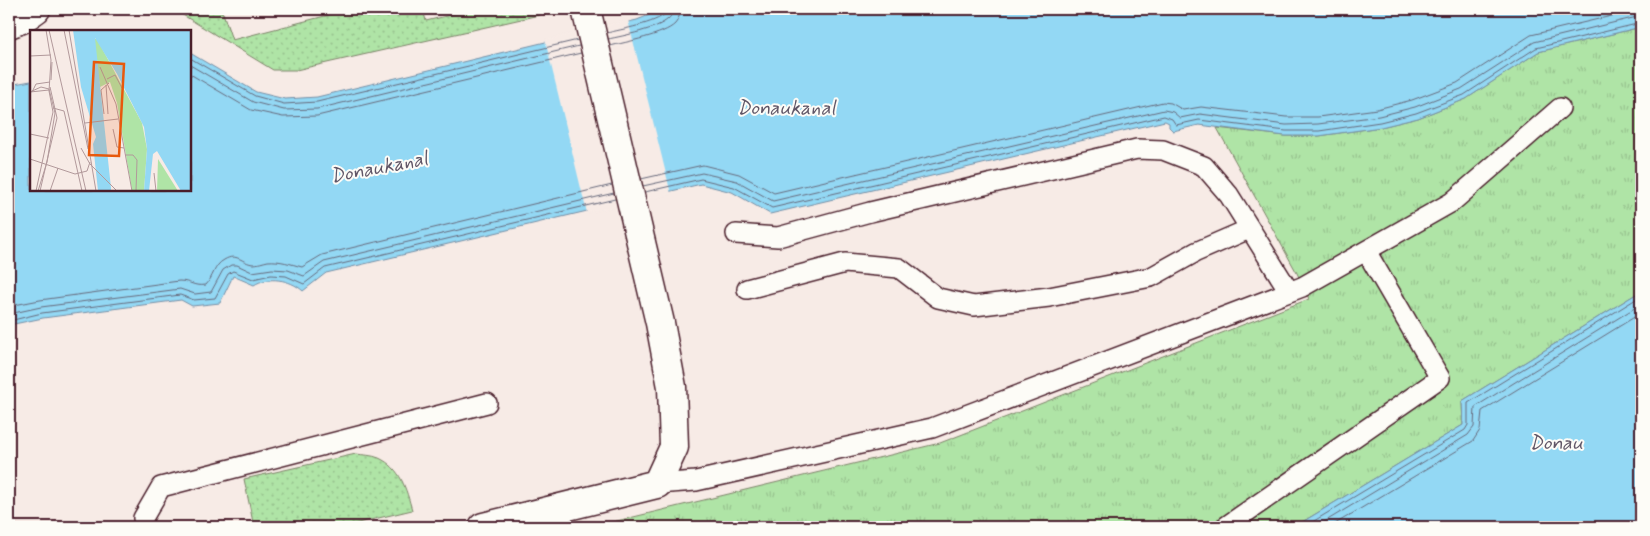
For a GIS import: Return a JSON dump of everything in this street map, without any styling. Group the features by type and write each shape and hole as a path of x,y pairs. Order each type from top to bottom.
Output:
{"street":[{"path":"9,24 22,19 36,9"},
{"path":"483,527 657,484 674,447 672,387 660,323 586,9"}],"lane":[{"path":"657,484 696,482 932,428 1302,287 1452,202 1560,108"},
{"path":"736,234 778,237 870,212 1136,149 1163,150 1204,166 1229,195 1289,291"},
{"path":"746,289 846,263 899,268 938,298 974,306 1049,297 1151,277 1196,252 1249,229"},
{"path":"1225,527 1440,378 1366,250"},
{"path":"144,527 143,518 161,487 487,403"}],"green space":[{"path":"173,9 216,9 223,13 232,40 352,9 423,9 426,21 475,9 538,9 539,15 296,70 273,70"},
{"path":"1641,27 1641,291 1462,401 1463,425 1294,527 592,527 940,443 1309,299 1297,273 1217,128 1285,136 1319,136 1381,127 1418,118 1466,99 1538,52"},
{"path":"356,454 376,457 393,467 402,480 412,510 341,527 254,527 244,479"}],"water":[{"name":"Donaukanal","path":"664,9 1641,9 1641,27 1538,52 1466,99 1418,118 1381,127 1319,136 1285,136 1199,125 1173,131 1169,127 1169,123 1165,121 770,214 732,192 701,184 326,273 303,291 285,281 266,280 254,285 233,276 220,303 192,306 181,300 43,318 14,324 9,327 9,85 30,81 30,191 191,191 191,54 256,92 285,99 317,97 637,20"},
{"name":"Donau","path":"1641,291 1641,527 1294,527 1463,425 1462,401"}],"pier":[{"path":"628,20 671,194 587,213 545,40"}]}
